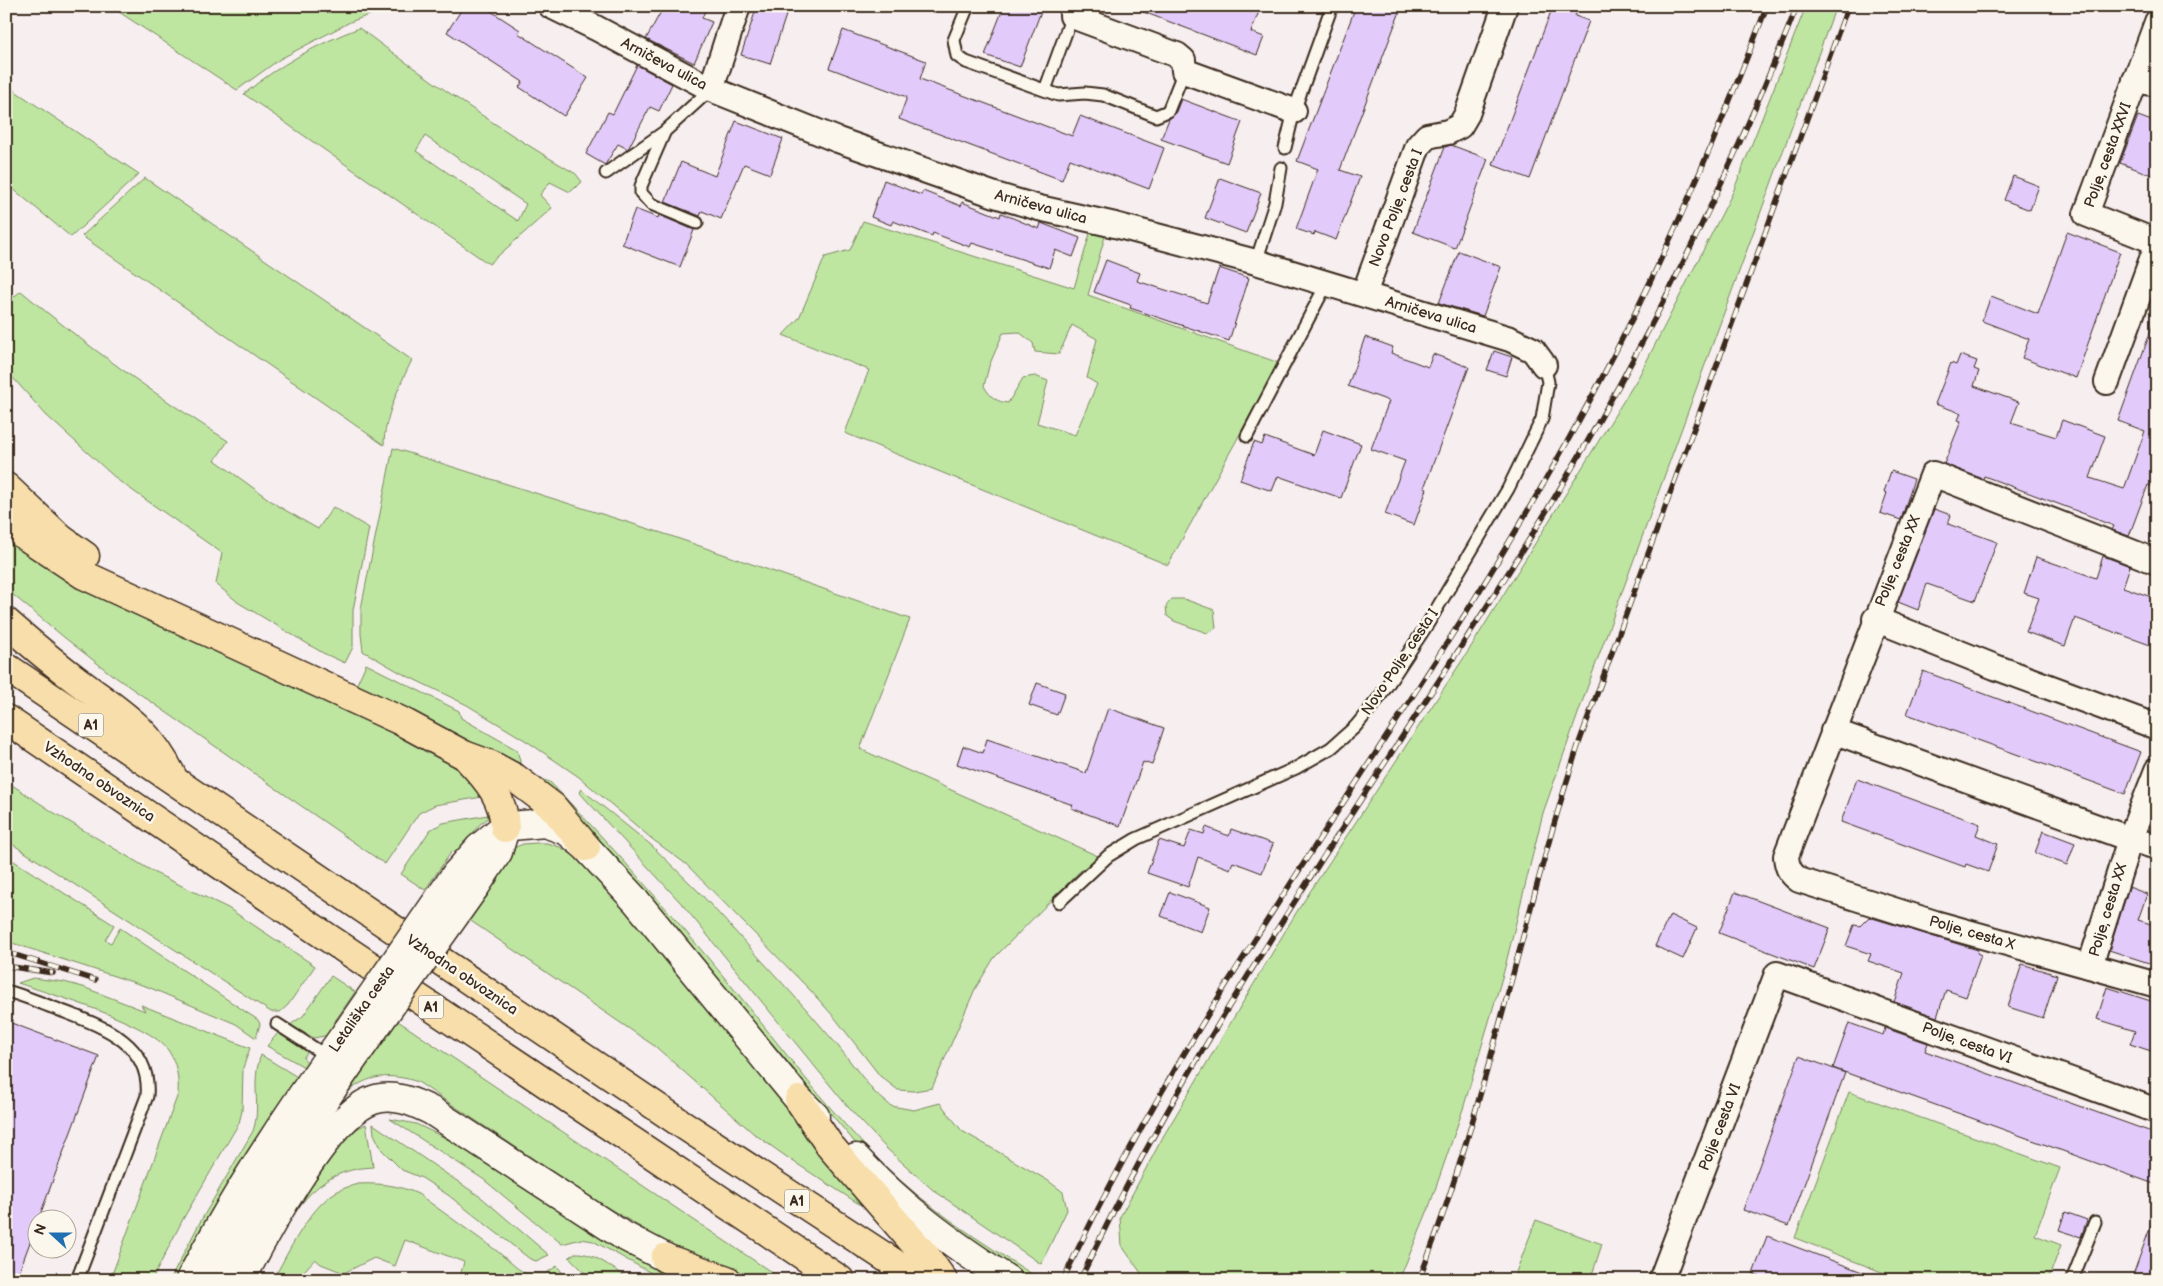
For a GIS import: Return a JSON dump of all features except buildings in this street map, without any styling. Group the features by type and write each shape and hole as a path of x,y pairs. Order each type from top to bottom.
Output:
{"highway":[{"path":"6,487 77,551 212,634"},
{"path":"6,523 84,575 402,721 464,755 491,765 522,784 553,807 586,847"},
{"path":"6,622 82,684 135,723 154,744 175,782"},
{"name":"Vzhodna obvoznica","path":"6,667 684,1126 920,1280"},
{"name":"Vzhodna obvoznica","path":"6,719 840,1280"},
{"path":"464,755 494,790 503,811 505,828"},
{"path":"799,1100 830,1146 928,1259 943,1280"},
{"path":"666,1258 727,1280"}],"main road":[{"name":"Letališka cesta","path":"216,1280 233,1246 356,1036 465,881 479,848 505,828 522,824 552,825 567,831 586,847 636,901 799,1100 913,1214 945,1239 1008,1280"},
{"name":"Letališka cesta","path":"190,1280 229,1207 266,1148 328,1057 356,1036"},
{"path":"244,1278 261,1243 301,1176 339,1125 362,1104 386,1098 408,1100 432,1111 622,1235 709,1280"},
{"path":"261,1243 289,1151"}],"street":[{"name":"Arničeva ulica","path":"551,6 711,89 838,140 995,195 1038,208 1115,225 1256,262 1510,339 1533,350 1544,365"},
{"path":"711,89 738,6"},
{"name":"Novo Polje, cesta I","path":"1364,294 1418,146 1427,136 1448,132 1460,126 1468,114 1505,6"},
{"path":"1073,11 1177,55 1183,60 1184,70 1294,112"},
{"name":"Polje, cesta XXVI","path":"2106,382 2157,244 2086,214 2146,82 2157,22"},
{"name":"Polje, cesta XX","path":"2155,556 1933,474 1875,619 1995,667 2157,726"},
{"path":"1875,619 1833,731 2130,839 2157,847"},
{"name":"Polje, cesta X","path":"1833,731 1786,856 1786,866 1790,874 1799,880 1935,923 2157,985"},
{"name":"Polje, cesta XX","path":"2090,966 2130,839 2157,770"},
{"name":"Polje, cesta VI","path":"1778,974 2157,1111"},
{"name":"Polje cesta VI","path":"1661,1280 1778,974"}],"lane":[{"path":"968,6 954,40 957,56 966,62 1058,95 1085,93 1103,95 1156,116 1168,111 1184,70"},
{"path":"1285,148 1294,112 1332,6"},
{"path":"1045,90 1073,11"},
{"path":"606,173 664,132 711,89"},
{"path":"664,132 650,161 641,186 641,193 651,204 698,223"},
{"path":"1256,262 1275,203 1281,168"},
{"path":"1247,436 1327,283"},
{"name":"Novo Polje, cesta I","path":"1059,902 1108,856 1136,839 1296,768 1331,748 1355,727 1379,698 1427,625 1508,489 1542,420 1548,382 1544,365"},
{"path":"6,991 109,1030 122,1038 135,1052 149,1082 148,1096 77,1280"},
{"path":"277,1024 328,1057"},
{"path":"2072,1280 2095,1222"}],"green space":[{"path":"110,6 393,6 350,22 280,59 237,90"},
{"path":"1806,6 1836,6 1543,813 1504,971 1463,1109 1428,1210 1399,1280 1137,1280 1141,1273 1122,1246 1120,1217 1164,1135 1296,913 1469,650 1639,376 1733,192"},
{"path":"359,28 465,104 576,174 582,182 570,192 550,182 540,195 552,208 489,264 244,94 257,83 313,48","holes":["425,136 526,204 518,221 416,151"]},
{"path":"6,85 139,174 71,237 6,183"},
{"path":"145,178 412,360 390,413 384,445 82,236"},
{"path":"863,221 1074,288 1091,230 1106,233 1088,295 1279,363 1168,565 845,433 869,370 783,335 799,318 825,257 850,250","holes":["1072,325 1097,339 1087,378 1097,384 1075,435 1037,423 1048,381 1035,376 1023,378 1008,403 994,398 984,386 989,366 1003,333 1019,332 1033,343 1035,352 1059,354"]},
{"path":"21,291 122,369 228,441 215,460 278,506 318,529 333,507 369,528 353,610 353,647 345,663 323,653 239,603 216,584 222,553 119,481 46,415 6,370 6,303"},
{"path":"393,448 668,535 910,619 860,749 1100,857 1079,872 994,958 975,989 932,1088 914,1091 898,1090 880,1076 835,1018 810,990 686,864 652,839 579,777 528,742 467,705 401,673 363,651 361,609"},
{"path":"6,535 125,608 421,745 467,775 482,797 435,805 419,813 385,864 111,674 6,589"},
{"path":"1172,599 1184,599 1214,610 1216,628 1207,633 1174,621 1167,616 1166,606"},
{"path":"366,664 459,711 461,718 517,750 520,761 518,772 467,741 356,686"},
{"path":"540,779 550,782 646,886 738,994 808,1082 863,1144 900,1180 936,1209 1032,1274 1029,1280 1021,1280 878,1170 617,858 536,780"},
{"path":"6,781 53,812 157,874 228,908 315,966 288,1005 280,1012 271,1012 6,840"},
{"path":"581,789 651,845 699,892 806,1009 874,1092 891,1106 914,1110 940,1103 962,1131 1047,1180 1063,1192 1067,1210 1041,1264 933,1190 886,1148 848,1107 681,903 579,792"},
{"path":"494,814 480,824 457,853 452,851 425,890 401,874 430,830 443,823"},
{"path":"547,843 560,847 574,856 636,921 873,1209 859,1204 753,1133 656,1047 465,917 511,849 523,844"},
{"path":"6,856 114,925 105,940 111,943 120,928 258,1020 260,1024 256,1038 236,1024 148,987 6,941"},
{"path":"331,976 355,992 335,1021 338,1023 329,1035 314,1038 290,1025 303,1016"},
{"path":"33,978 64,982 83,987 145,1011 141,1005 250,1048 243,1068 242,1111 239,1123 183,1219 152,1280 110,1280 178,1094 178,1077 174,1060 168,1050 141,1029 99,1010 18,983"},
{"path":"395,1019 783,1280 758,1280 669,1244 598,1202 418,1082 399,1077 380,1077 362,1082 346,1094 339,1090"},
{"path":"278,1033 308,1051 303,1058 309,1063 306,1068 267,1046"},
{"path":"261,1055 299,1078 177,1280 170,1280 199,1224 253,1131 256,1112 256,1075"},
{"path":"1849,1092 2060,1168 2035,1235 2061,1245 2048,1280 1902,1280 1795,1238"},
{"path":"390,1119 416,1124 460,1145 598,1236 677,1280 664,1280 593,1241 581,1239 562,1244 483,1179"},
{"path":"366,1124 373,1167 352,1170 334,1176 319,1186 307,1198 285,1227 265,1262 268,1250 324,1162 352,1133"},
{"path":"373,1124 482,1198 549,1255 536,1261 530,1259 448,1195 422,1178 402,1170 382,1150 374,1134"},
{"path":"358,1184 389,1185 404,1188 418,1194 526,1274 545,1274 557,1266 568,1280 459,1280 464,1262 405,1240 395,1266 374,1258 344,1273 321,1264 315,1259 296,1280 273,1280 300,1232 317,1209 336,1192"},
{"path":"1536,1220 1602,1244 1592,1275 1595,1280 1513,1280"},
{"path":"575,1253 582,1253 597,1258 630,1280 592,1280 569,1257"}],"railway":[{"path":"1063,1280 1107,1191 1205,1019 1257,935 1472,603 1572,434 1627,329 1684,210 1767,6"},
{"path":"1080,1280 1128,1183 1236,994 1530,538 1606,409 1676,278 1708,211 1769,75 1797,6"},
{"path":"1419,1280 1465,1148 1539,877 1579,743 1848,6"},
{"path":"6,952 95,980"},
{"path":"6,966 53,973"}]}
